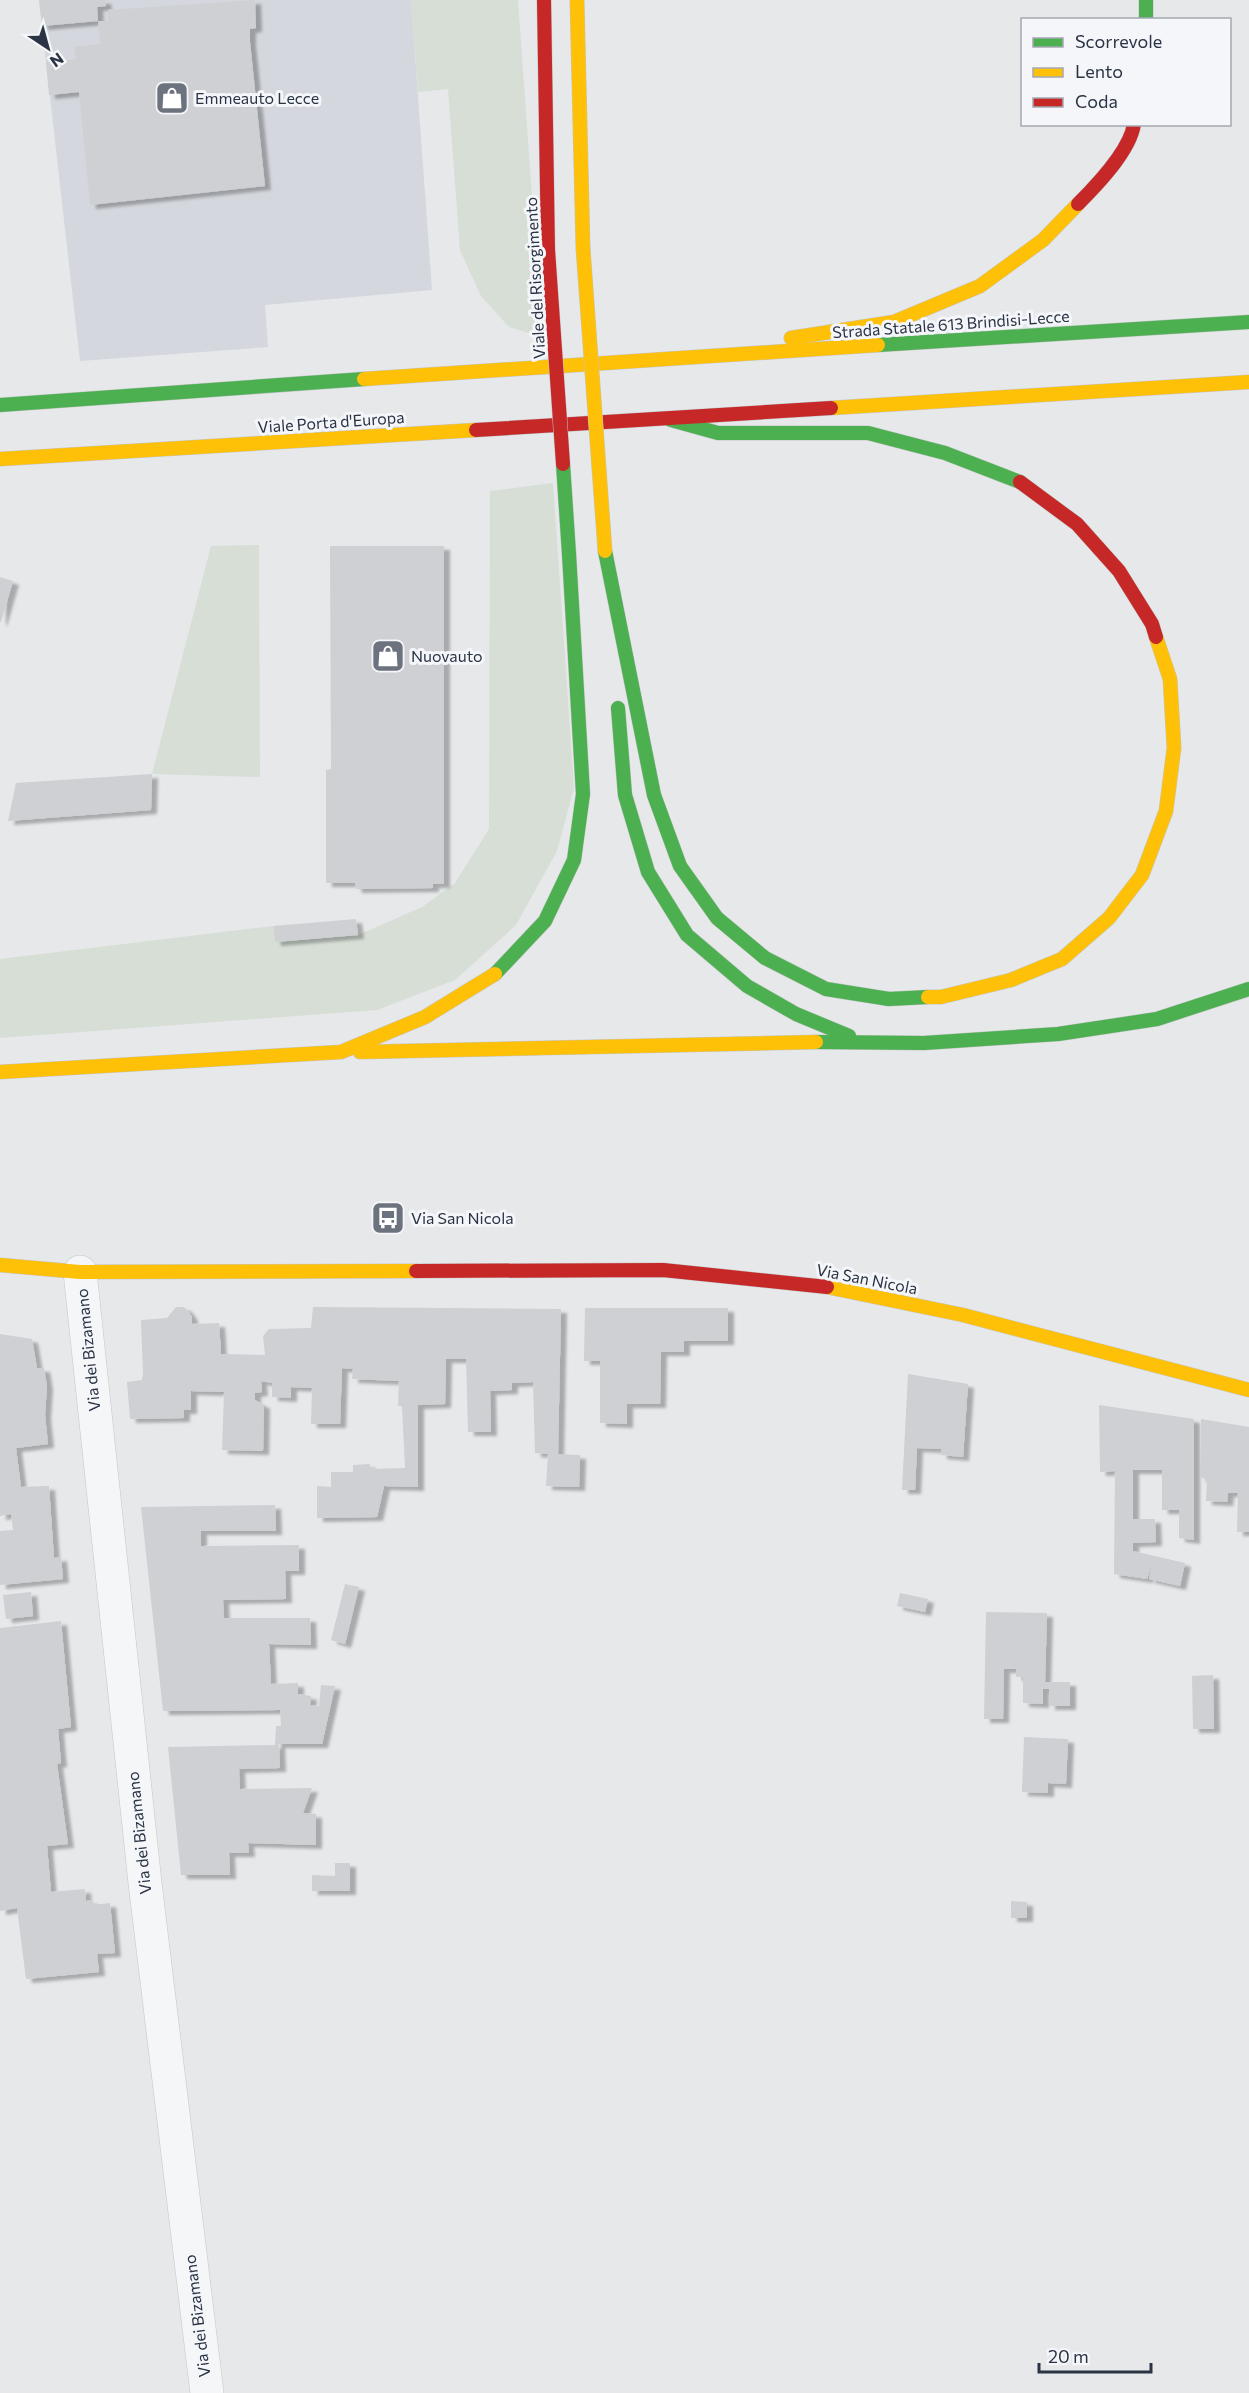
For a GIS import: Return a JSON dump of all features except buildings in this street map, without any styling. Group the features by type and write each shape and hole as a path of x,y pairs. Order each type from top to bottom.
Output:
{"main road":[{"name":"Viale del Risorgimento","path":"341,1052 425,1017 497,973 545,921 574,860 583,794 548,250 546,17 543,0"},
{"path":"577,0 583,248 614,667"},
{"path":"579,15 583,0"},
{"path":"1146,0 1146,18"},
{"path":"0,405 654,359 894,322 980,286 1043,240 1097,185 1132,136 1134,126"},
{"name":"Strada Statale 613 Brindisi-Lecce","path":"654,359 1249,322"},
{"path":"663,418 1249,382"},
{"path":"605,551 654,795 680,866 717,918 765,958 826,989 890,999 941,997 1011,980 1062,959 1109,918 1142,875 1166,811 1174,748 1170,679 1152,624 1119,570 1077,524 1024,484 945,453 868,434 718,433 663,418"},
{"name":"Viale Porta d'Europa","path":"0,459 663,418"},
{"path":"616,690 625,795 648,872 687,935 747,986 796,1014 860,1041"},
{"path":"0,1072 341,1052 860,1041 924,1043 1058,1034 1157,1019 1249,989"},
{"name":"Via San Nicola","path":"0,1266 80,1272 663,1270 815,1284 963,1315 1249,1390"}],"street":[{"name":"Via dei Bizamano","path":"80,1272 145,1883 207,2393"}],"shaded area":[{"path":"39,0 411,0 432,290 265,305 268,347 80,361"},
{"path":"411,0 518,0 542,337 509,327 481,296 460,250 448,89 418,92"},
{"path":"553,483 574,788 557,851 516,925 455,980 377,1010 0,1038 0,959 273,926 275,942 358,935 422,907 455,883 489,829 490,491"},
{"path":"259,545 260,777 152,774 211,546"}],"traffic: fast":[{"path":"1146,0 1146,18"},
{"path":"878,345 1249,322"},
{"path":"0,405 364,379"},
{"path":"671,420 718,433 868,433 945,453 1020,482"},
{"path":"563,464 569,554"},
{"path":"605,551 654,795 680,866 717,918 765,958 826,989 889,999 928,997"},
{"path":"495,974 545,921 574,860 583,794 569,554"},
{"path":"618,708 625,795 648,872 687,935 747,986 796,1014 849,1036"},
{"path":"816,1042 924,1043 1058,1034 1157,1019 1249,989"}],"traffic: slow":[{"path":"577,0 583,248"},
{"path":"791,338 894,322 980,286 1043,240 1078,204"},
{"path":"583,248 605,551"},
{"path":"364,379 878,345"},
{"path":"831,408 1249,382"},
{"path":"0,459 476,430"},
{"path":"928,997 941,997 1011,980 1062,959 1109,918 1142,875 1166,811 1174,748 1170,679 1156,637"},
{"path":"0,1072 341,1052 425,1017 495,974"},
{"path":"360,1052 816,1042"},
{"path":"0,1265 80,1272 416,1271"},
{"path":"827,1287 963,1315 1249,1390"}],"traffic: jam":[{"path":"544,0 548,250"},
{"path":"1078,204 1120,156 1133,126"},
{"path":"548,250 563,464"},
{"path":"476,430 831,408"},
{"path":"1020,482 1077,524 1119,571 1152,624 1156,637"},
{"path":"416,1271 663,1270 827,1287"}],"place":[{"name":"Emmeauto Lecce","path":"172,98"},
{"name":"Nuovauto","path":"388,656"},
{"name":"Via San Nicola","path":"388,1218"}]}
